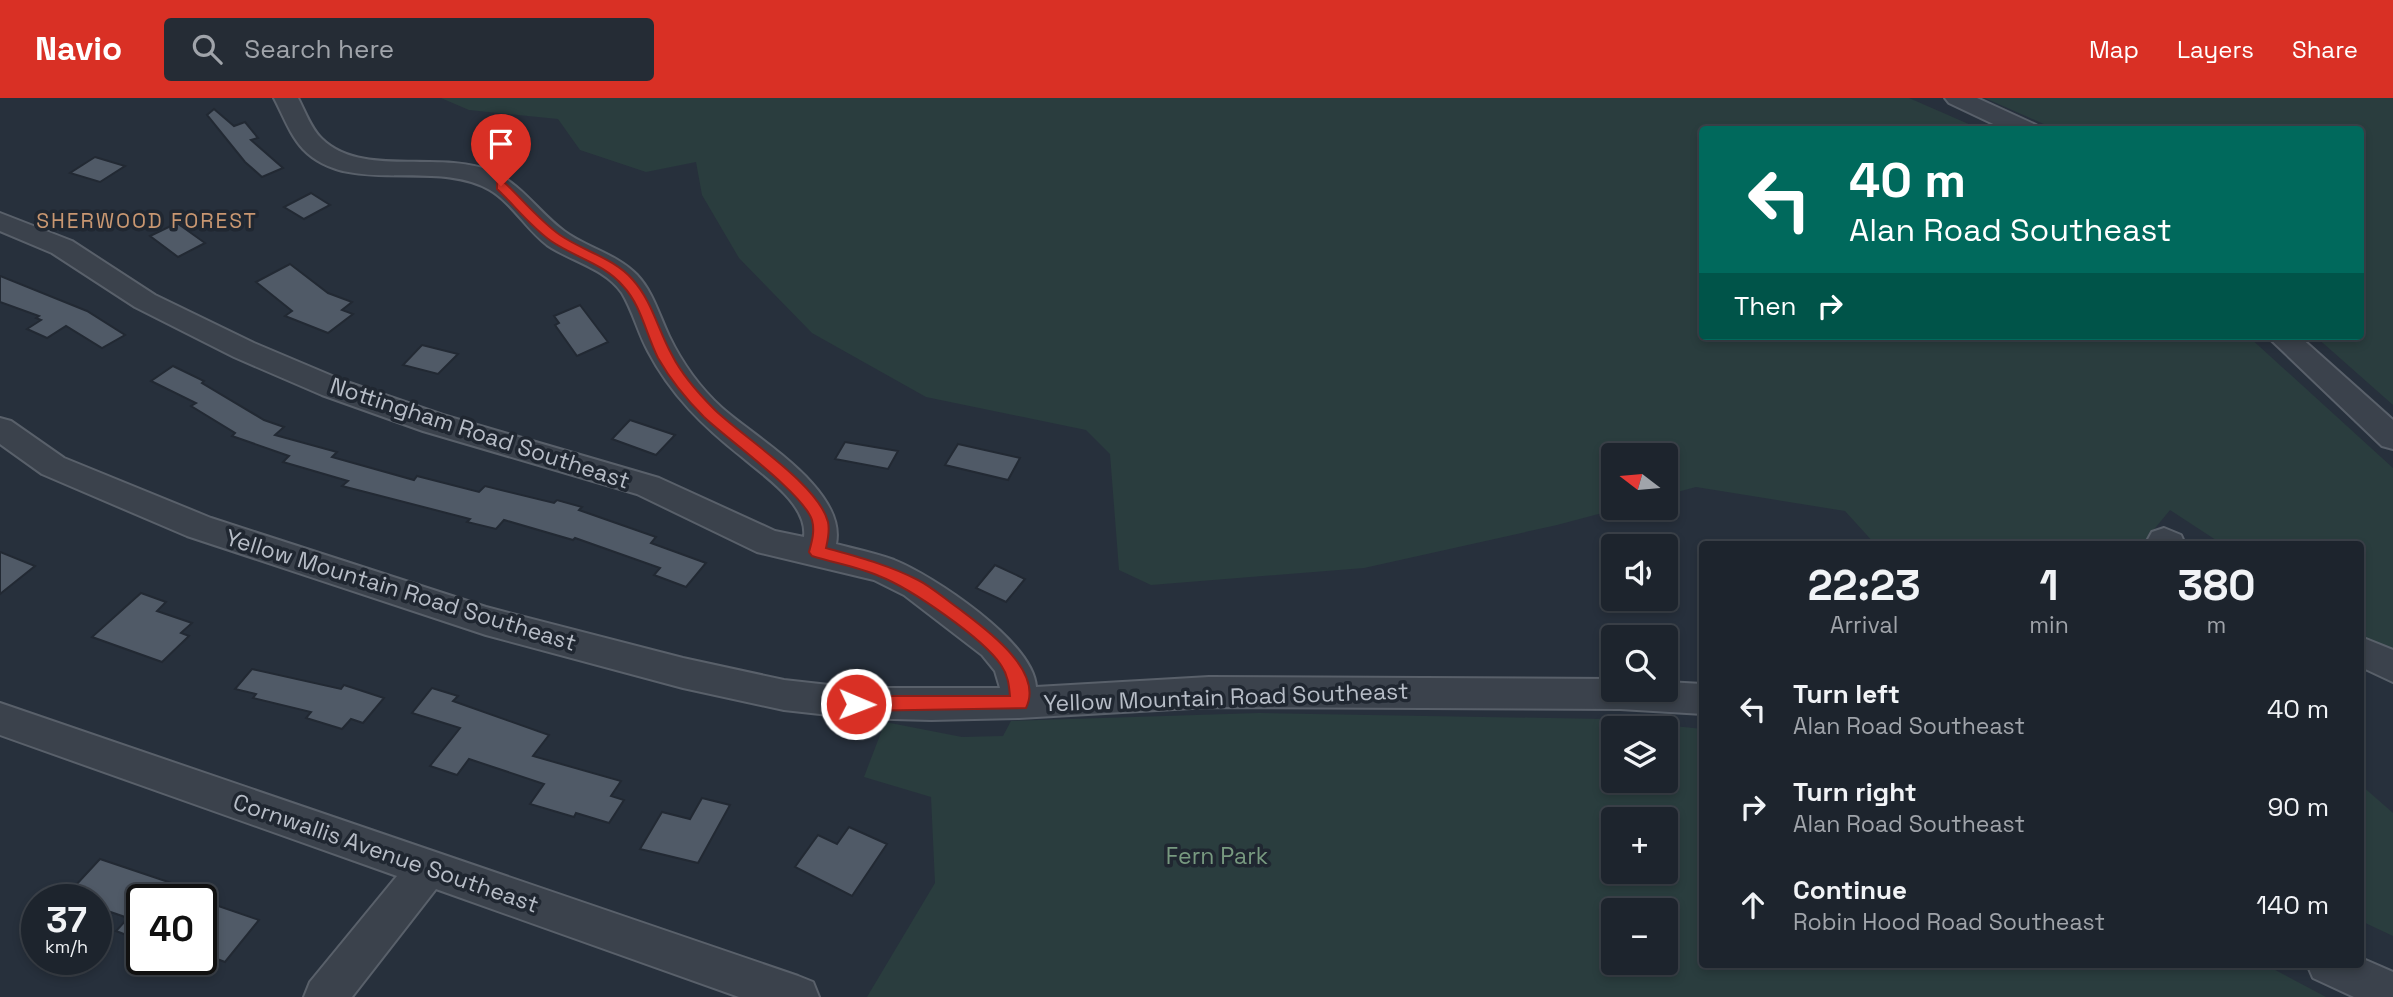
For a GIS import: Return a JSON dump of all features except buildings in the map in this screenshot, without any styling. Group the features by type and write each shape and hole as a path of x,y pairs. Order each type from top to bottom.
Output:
{"street":[{"path":"286,98 311,144 322,153 364,165 461,171 487,178 501,186 554,237 615,271 638,296 666,358 685,386 709,413 776,470 811,505 820,521 821,536 817,552"},
{"path":"1957,98 2018,126"},
{"name":"Nottingham Road Southeast","path":"0,221 62,247 145,301 244,350 333,388 434,423 648,486 769,543 817,552 883,570 916,586 994,645 1008,661 1018,681 1019,703"},
{"path":"2285,340 2393,438"},
{"name":"Yellow Mountain Road Southeast","path":"0,429 53,466 199,527 486,621 684,673 784,695 856,704 1019,703 1209,692 1339,691 1620,694 1699,699"},
{"path":"2364,652 2393,667"},
{"name":"Cornwallis Avenue Southeast","path":"0,719 785,992"},
{"path":"324,997 428,868"},
{"path":"2337,968 2393,993"}],"green space":[{"path":"441,98 1909,98 1973,126 1699,126 1699,340 2252,340 2393,468 2393,649 2364,637 2364,541 2217,541 2170,510 2144,541 1872,541 1845,511 1696,487 1678,492 1678,443 1601,443 1601,513 1364,568 1151,585 1119,570 1110,454 1086,430 926,397 812,333 739,258 702,195 696,162 646,172 580,150 558,119 469,110"},
{"path":"1985,98 2393,98 2393,405 2320,340 2364,340 2364,126 2048,126"},
{"name":"Fern Park","path":"1259,713 1601,719 1601,793 1678,793 1678,726 1699,729 1699,968 2272,968 2326,997 867,997 935,883 931,797 864,777 885,722 962,737 1003,736 1011,721"},
{"path":"2364,788 2393,813 2393,936 2364,922"}],"district":[{"name":"SHERWOOD FOREST","path":"147,220"}],"route":[{"path":"501,186 554,237 615,271 627,282 638,296 666,358 685,386 709,413 776,470 811,505 820,521 821,536 817,552 883,570 916,586 994,645 1008,661 1018,681 1019,703 856,704"}]}
